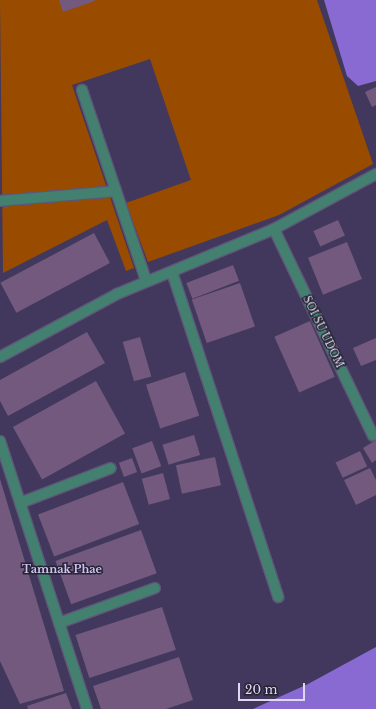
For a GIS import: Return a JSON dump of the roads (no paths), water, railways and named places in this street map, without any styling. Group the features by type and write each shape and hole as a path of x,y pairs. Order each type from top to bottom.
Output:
{"street":[{"path":"82,90 146,280"},
{"path":"0,357 146,280 172,272 274,228 376,174"},
{"path":"0,201 116,190"},
{"name":"SOI SU UDOM","path":"274,228 373,436"},
{"path":"172,272 278,597"},
{"path":"0,441 87,709"},
{"path":"20,503 111,468"},
{"path":"59,622 155,588"}],"district":[{"name":"Tamnak Phae","path":"62,569"}]}
